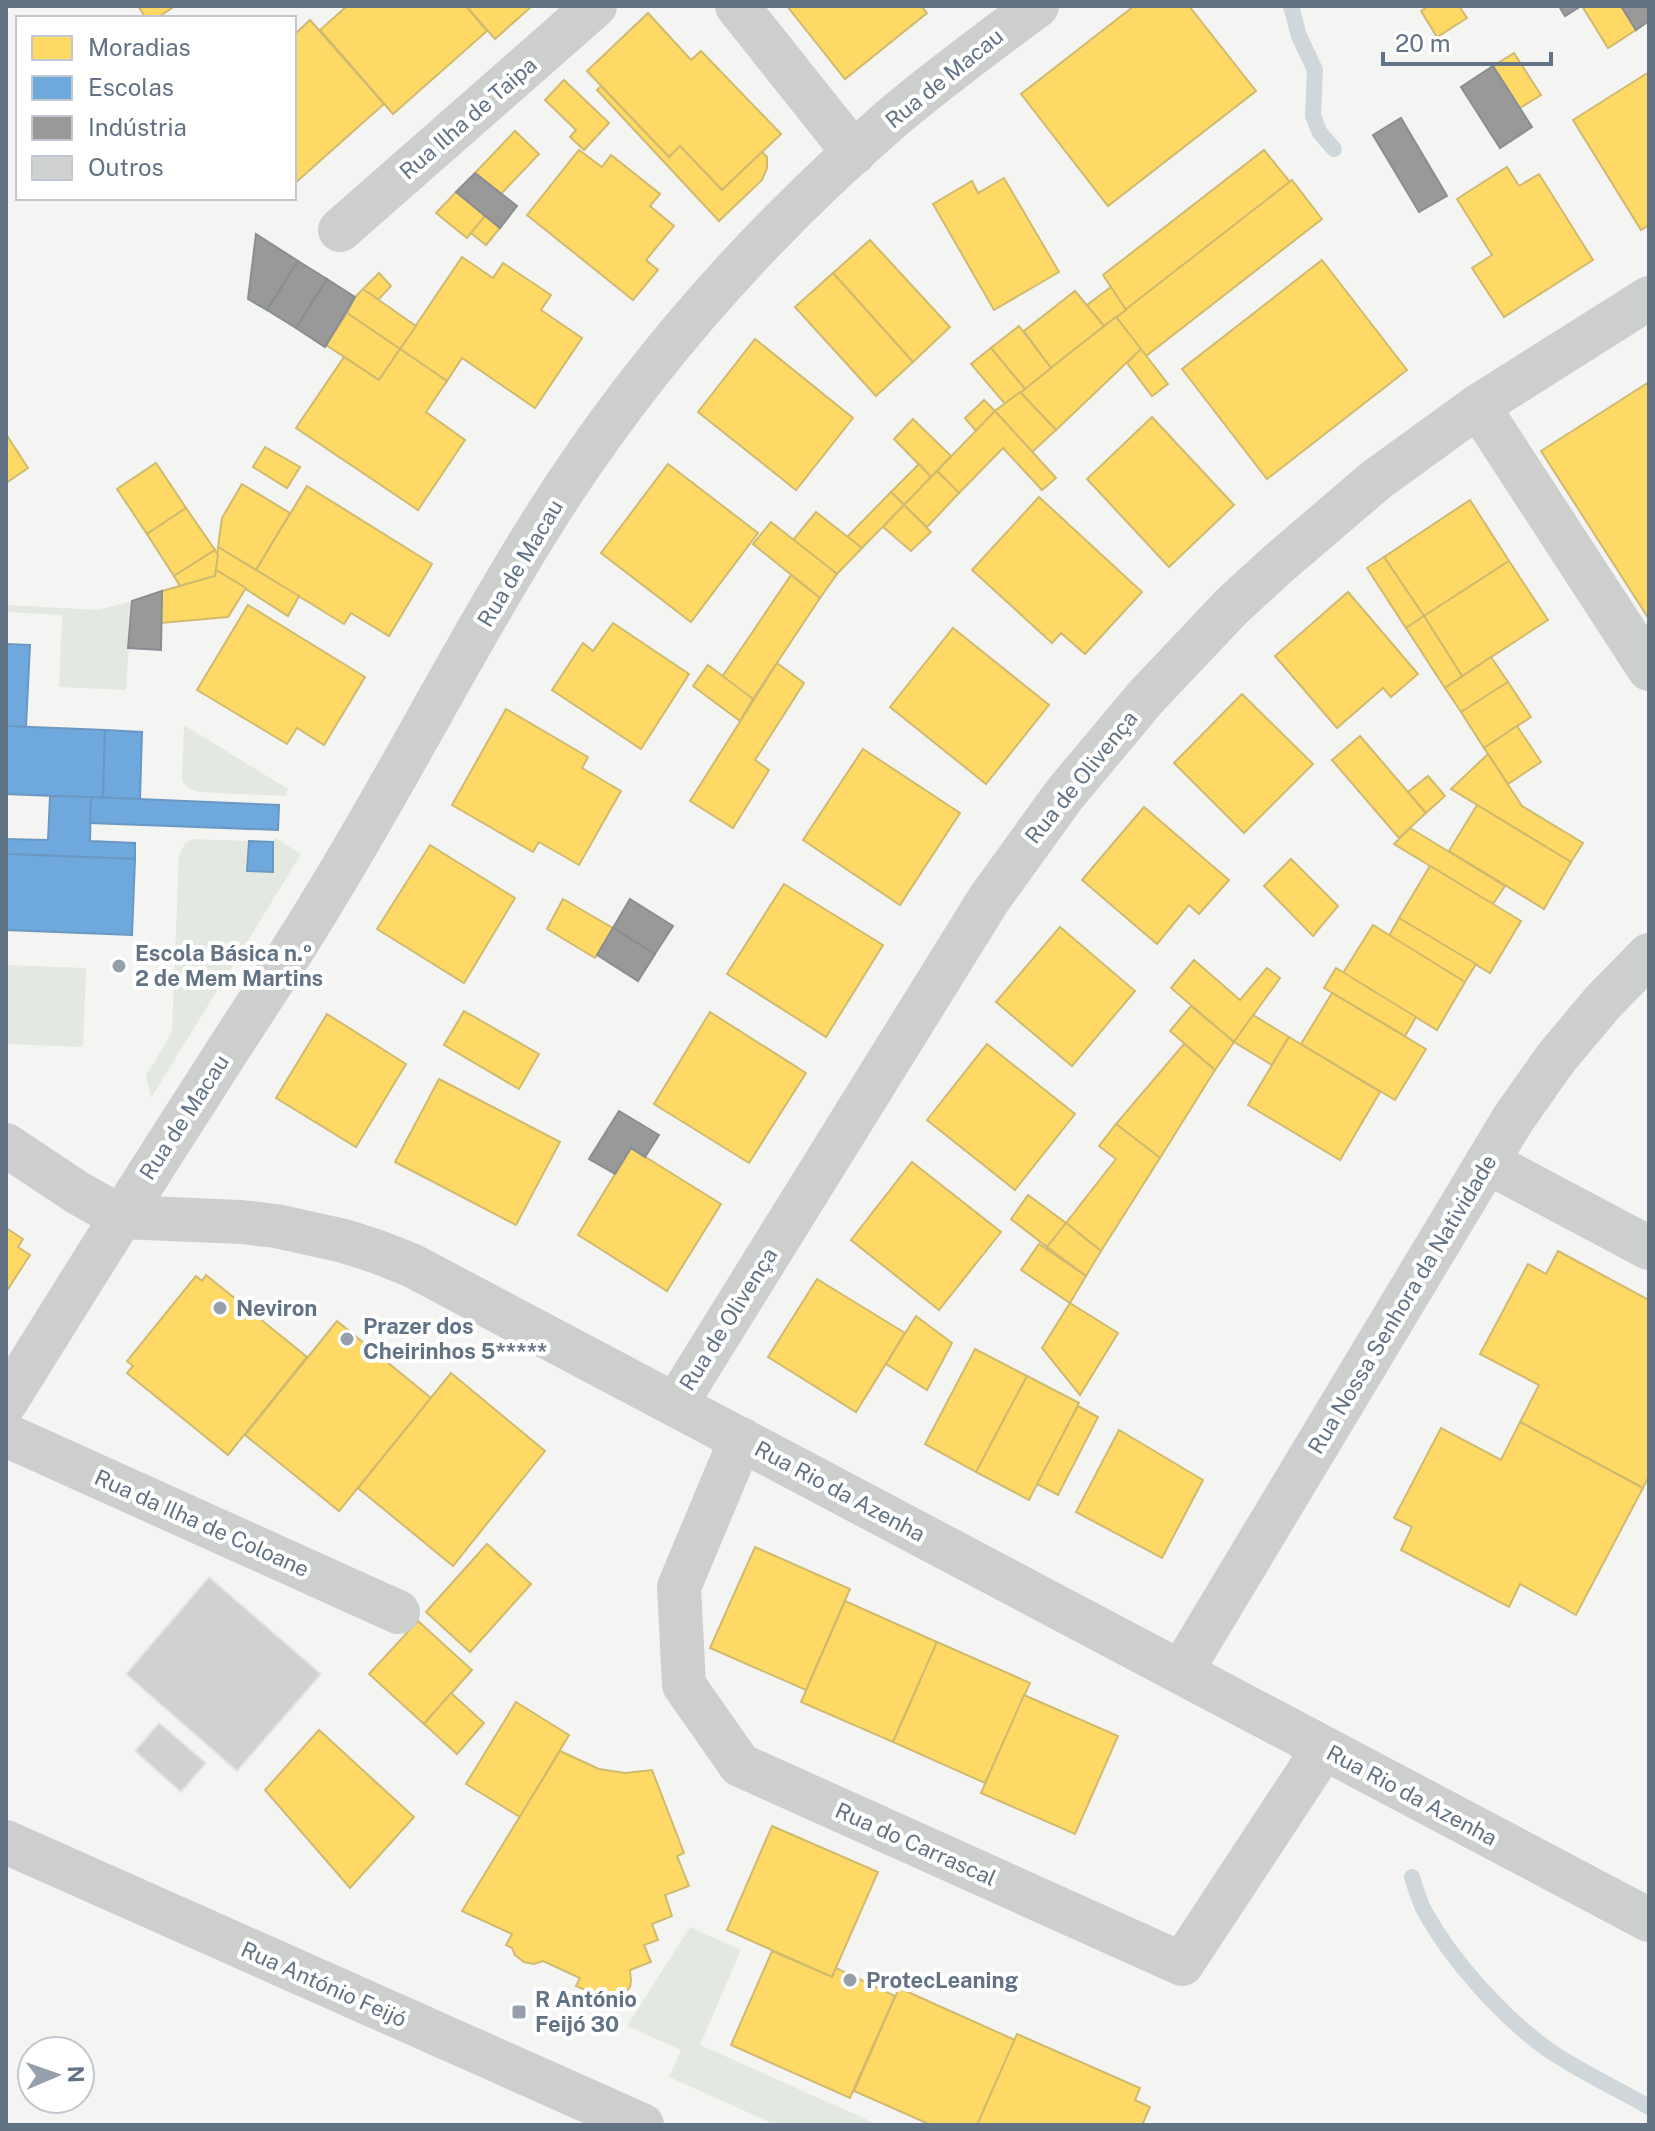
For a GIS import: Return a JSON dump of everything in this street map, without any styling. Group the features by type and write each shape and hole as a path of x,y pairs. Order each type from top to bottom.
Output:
{"street":[{"name":"Rua Ilha de Taipa","path":"340,230 595,6"},
{"path":"737,6 854,153"},
{"name":"Rua de Macau","path":"121,1217 330,889 537,529 643,381 720,288 803,200 939,80 1028,9"},
{"name":"Rua de Olivença","path":"676,1404 989,899 1074,783 1145,698 1255,584 1376,480 1478,406 1649,298"},
{"path":"1478,406 1649,669"},
{"name":"Rua Nossa Senhora da Natividade","path":"1181,1672 1513,1119 1556,1058 1603,1002 1649,955"},
{"name":"Rua Rio da Azenha","path":"6,1145 78,1193 121,1217 276,1226 378,1252 442,1280 1649,1920"},
{"path":"1487,1162 1649,1248"},
{"path":"6,1402 121,1217"},
{"name":"Rua da Ilha de Coloane","path":"6,1435 398,1612"},
{"name":"Rua do Carrascal","path":"741,1439 679,1587 684,1685 740,1765 1182,1964 1324,1748"},
{"name":"Rua António Feijó","path":"6,1842 642,2125"}],"shaded area":[{"path":"132,601 126,690 59,687 62,615 6,612 6,605 99,610"},
{"path":"184,725 288,789 285,796 199,792 186,787 182,780"},
{"path":"274,837 301,854 151,1098 146,1076 172,1032 179,855 185,843 192,839 249,841 247,871 273,871"},
{"path":"6,965 86,968 83,1047 6,1044"},
{"path":"690,1927 741,1950 700,2045 879,2125 776,2125 669,2077 681,2050 627,2026"}],"building: Moradias":[{"path":"138,6 175,6 160,16 145,16"},
{"path":"347,6 466,6 487,31 393,114 320,30"},
{"path":"466,6 532,6 495,39"},
{"path":"787,6 921,6 927,13 845,79"},
{"path":"1134,6 1189,6 1256,91 1108,206 1021,94"},
{"path":"1429,6 1459,6 1467,18 1437,37 1421,11"},
{"path":"1582,6 1621,6 1636,30 1608,48"},
{"path":"648,13 691,60 701,51 781,134 722,190 680,146 669,157 587,71"},
{"path":"310,20 384,104 296,182 296,33"},
{"path":"1514,53 1541,95 1520,108 1493,66"},
{"path":"1649,72 1649,225 1641,230 1573,120"},
{"path":"564,80 609,123 584,150 570,137 576,130 545,100"},
{"path":"601,86 669,157 680,146 722,190 762,152 767,157 767,168 762,180 719,221 597,90"},
{"path":"515,131 539,154 501,194 475,173"},
{"path":"579,150 602,167 611,155 660,194 650,206 674,226 646,260 658,270 633,300 527,215"},
{"path":"1264,150 1290,182 1126,310 1103,275"},
{"path":"1507,167 1519,186 1539,174 1593,260 1504,317 1472,268 1492,255 1457,199"},
{"path":"1004,178 1059,272 994,310 933,204 972,181 978,193"},
{"path":"1292,180 1322,219 1146,356 1116,317"},
{"path":"456,192 485,216 467,238 436,213"},
{"path":"485,216 500,228 486,245 471,233"},
{"path":"870,240 950,327 913,362 833,273"},
{"path":"462,257 493,278 503,263 551,295 541,310 582,338 535,408 462,358 447,381 400,349"},
{"path":"1322,260 1407,370 1267,479 1182,369"},
{"path":"379,273 391,286 378,300 363,289"},
{"path":"833,273 913,362 876,396 795,307"},
{"path":"1111,287 1126,310 1104,326 1087,305"},
{"path":"363,289 416,326 400,349 347,313"},
{"path":"1075,291 1104,326 1051,368 1024,331"},
{"path":"347,313 400,349 379,380 326,345"},
{"path":"1116,317 1141,349 1056,430 1020,392"},
{"path":"1019,326 1051,368 1025,389 991,348"},
{"path":"755,339 853,418 796,490 698,412"},
{"path":"991,348 1025,389 1005,404 971,364"},
{"path":"400,349 447,381 426,412 465,440 418,510 296,428 344,357 379,380"},
{"path":"1141,349 1168,384 1152,396 1127,363"},
{"path":"1649,382 1649,619 1541,451"},
{"path":"1020,392 1056,430 1032,452 995,411"},
{"path":"984,400 995,411 976,431 965,418"},
{"path":"995,411 1056,478 1042,490 1003,448 959,493 937,471"},
{"path":"1152,417 1234,505 1169,567 1087,479"},
{"path":"913,419 951,456 931,477 894,439"},
{"path":"6,434 28,468 6,483"},
{"path":"265,447 300,467 287,488 253,467"},
{"path":"156,463 186,508 147,534 117,489"},
{"path":"668,464 758,533 691,622 601,553"},
{"path":"919,464 931,477 904,505 891,492"},
{"path":"937,471 959,493 927,527 904,505"},
{"path":"242,484 290,513 256,570 218,547 222,518"},
{"path":"307,486 432,564 389,636 351,613 344,624 256,570"},
{"path":"891,492 904,505 862,548 847,537"},
{"path":"1039,497 1142,592 1085,654 1061,633 1052,643 972,570"},
{"path":"1470,500 1509,561 1424,616 1384,557"},
{"path":"904,505 931,532 911,551 883,527"},
{"path":"186,508 215,550 174,576 147,534"},
{"path":"816,512 862,548 837,574 793,540"},
{"path":"771,522 837,574 820,598 753,544"},
{"path":"218,547 299,596 288,616 216,570"},
{"path":"215,550 218,555 215,576 180,586 174,576"},
{"path":"1384,557 1424,616 1406,628 1367,568"},
{"path":"1509,561 1548,620 1462,676 1424,616"},
{"path":"216,570 246,588 228,617 161,623 162,591 215,576"},
{"path":"791,575 820,598 753,699 722,677"},
{"path":"1348,592 1418,674 1391,697 1383,688 1337,728 1275,656"},
{"path":"248,605 365,677 324,745 297,728 287,744 197,690"},
{"path":"1424,616 1462,676 1445,688 1406,628"},
{"path":"613,623 689,674 641,749 552,690 583,643 593,651"},
{"path":"953,628 1049,705 986,784 890,707"},
{"path":"1491,657 1508,682 1461,712 1445,688"},
{"path":"777,663 804,683 755,760 769,770 733,828 690,801"},
{"path":"708,665 753,699 740,721 693,686"},
{"path":"1508,682 1531,717 1484,748 1461,712"},
{"path":"1242,694 1313,764 1244,833 1174,763"},
{"path":"506,709 588,757 582,768 621,791 579,865 539,842 533,852 452,805"},
{"path":"1517,726 1541,762 1508,784 1484,748"},
{"path":"1360,736 1426,813 1399,838 1332,760"},
{"path":"863,749 960,813 900,905 803,840"},
{"path":"1488,754 1522,806 1583,843 1571,862 1451,789"},
{"path":"1428,776 1445,796 1426,813 1408,792"},
{"path":"1477,805 1571,862 1544,909 1449,851"},
{"path":"1144,807 1229,880 1199,914 1189,905 1157,944 1082,880"},
{"path":"1410,828 1505,886 1493,904 1394,844"},
{"path":"430,845 515,898 464,983 377,929"},
{"path":"1291,859 1338,906 1313,936 1264,886"},
{"path":"1430,866 1521,921 1490,973 1399,918"},
{"path":"784,884 883,945 826,1037 727,974"},
{"path":"563,899 613,928 595,958 547,929"},
{"path":"1399,918 1476,964 1465,982 1389,936"},
{"path":"1373,925 1465,982 1437,1030 1343,973"},
{"path":"1060,927 1135,991 1072,1066 996,1002"},
{"path":"1194,960 1240,1000 1267,968 1280,978 1234,1042 1171,988"},
{"path":"1336,968 1416,1017 1405,1036 1324,988"},
{"path":"1332,993 1426,1049 1395,1100 1301,1044"},
{"path":"1191,1006 1234,1042 1215,1070 1170,1031"},
{"path":"464,1011 539,1054 519,1089 444,1045"},
{"path":"710,1012 806,1073 749,1163 654,1104"},
{"path":"327,1014 406,1064 356,1147 276,1098"},
{"path":"1253,1015 1289,1037 1272,1065 1234,1042"},
{"path":"1289,1037 1380,1092 1340,1160 1248,1105"},
{"path":"987,1044 1075,1114 1015,1190 927,1120"},
{"path":"1184,1044 1215,1070 1160,1158 1116,1124"},
{"path":"439,1079 560,1142 516,1225 395,1162"},
{"path":"1116,1124 1160,1158 1101,1251 1066,1223 1116,1159 1099,1146"},
{"path":"631,1148 721,1204 667,1291 578,1235"},
{"path":"912,1162 1001,1232 939,1310 851,1240"},
{"path":"1028,1195 1066,1223 1047,1247 1011,1219"},
{"path":"1066,1223 1101,1251 1086,1276 1047,1247"},
{"path":"6,1228 23,1239 18,1247 30,1255 6,1292"},
{"path":"1039,1244 1086,1276 1070,1303 1021,1270"},
{"path":"1558,1251 1649,1300 1649,1476 1643,1488 1520,1422 1539,1385 1480,1354 1528,1264 1546,1274"},
{"path":"206,1275 307,1357 228,1455 127,1373 133,1366 127,1361 196,1276 202,1281"},
{"path":"817,1279 905,1333 856,1412 768,1357"},
{"path":"1070,1303 1118,1333 1080,1395 1042,1348"},
{"path":"916,1316 952,1343 927,1390 886,1364"},
{"path":"337,1321 431,1398 339,1511 245,1435"},
{"path":"975,1349 1027,1376 976,1472 925,1444"},
{"path":"451,1373 545,1451 453,1566 358,1488"},
{"path":"1027,1376 1079,1403 1029,1500 976,1472"},
{"path":"1078,1406 1098,1417 1058,1495 1037,1484"},
{"path":"1520,1422 1643,1488 1576,1615 1520,1584 1509,1607 1401,1550 1412,1527 1394,1518 1441,1428 1501,1460"},
{"path":"1119,1430 1203,1480 1162,1558 1076,1512"},
{"path":"487,1544 531,1584 470,1652 426,1612"},
{"path":"755,1547 850,1589 806,1690 710,1648"},
{"path":"845,1601 937,1642 893,1742 801,1702"},
{"path":"418,1621 472,1670 424,1724 369,1674"},
{"path":"937,1642 1030,1683 985,1783 893,1742"},
{"path":"451,1693 484,1723 457,1754 424,1724"},
{"path":"1024,1695 1118,1736 1075,1834 981,1793"},
{"path":"516,1702 569,1735 520,1817 466,1784"},
{"path":"319,1730 414,1817 350,1888 265,1790"},
{"path":"560,1751 599,1769 625,1773 652,1770 684,1853 677,1856 689,1886 665,1895 672,1916 652,1924 658,1940 644,1945 651,1962 630,1970 630,1987 618,1998 602,1997 576,1986 580,1978 543,1961 534,1964 524,1962 506,1945 512,1934 462,1911"},
{"path":"772,1826 878,1872 832,1977 727,1930"},
{"path":"772,1951 832,1977 836,1968 895,1996 850,2098 731,2045"},
{"path":"899,1988 1015,2040 977,2125 931,2125 854,2091"},
{"path":"1017,2034 1140,2088 1135,2100 1150,2107 1142,2125 977,2125"}],"building: Escolas":[{"path":"6,644 30,645 26,727 6,726"},
{"path":"6,726 105,730 103,798 6,794"},
{"path":"105,730 142,732 140,799 103,798"},
{"path":"50,796 91,797 90,841 135,843 135,859 6,854 6,839 48,840"},
{"path":"91,797 279,805 278,830 90,823"},
{"path":"249,841 273,842 273,872 247,871"},
{"path":"6,854 135,859 132,935 6,930"}],"building: Indústria":[{"path":"1559,6 1581,6 1565,16"},
{"path":"1621,6 1649,6 1649,21 1636,30"},
{"path":"1493,66 1532,127 1500,148 1461,87"},
{"path":"1401,118 1447,196 1419,212 1373,135"},
{"path":"475,173 517,206 500,228 456,192"},
{"path":"256,234 298,261 267,310 248,299"},
{"path":"298,261 327,279 296,328 267,310"},
{"path":"327,279 355,297 325,347 296,328"},
{"path":"162,591 161,650 128,648 132,601"},
{"path":"630,899 673,926 655,954 613,928"},
{"path":"613,928 655,954 638,981 597,955"},
{"path":"619,1111 659,1135 645,1157 631,1148 615,1174 589,1159"}],"building: Outros":[{"path":"209,1577 321,1674 237,1771 126,1674"},
{"path":"159,1723 206,1763 181,1792 135,1751"}],"waterway":[{"path":"1291,6 1299,36 1315,70 1313,116 1320,133 1334,149"},
{"path":"1412,1877 1423,1908 1436,1931 1496,2004 1547,2049 1649,2107"}],"place":[{"name":"Escola Básica n.º 2 de Mem Martins","path":"119,966"},
{"name":"Neviron","path":"220,1308"},
{"name":"Prazer dos Cheirinhos 5*****","path":"347,1339"},
{"name":"ProtecLeaning","path":"850,1980"},
{"name":"R António Feijó 30","path":"519,2012"}]}
